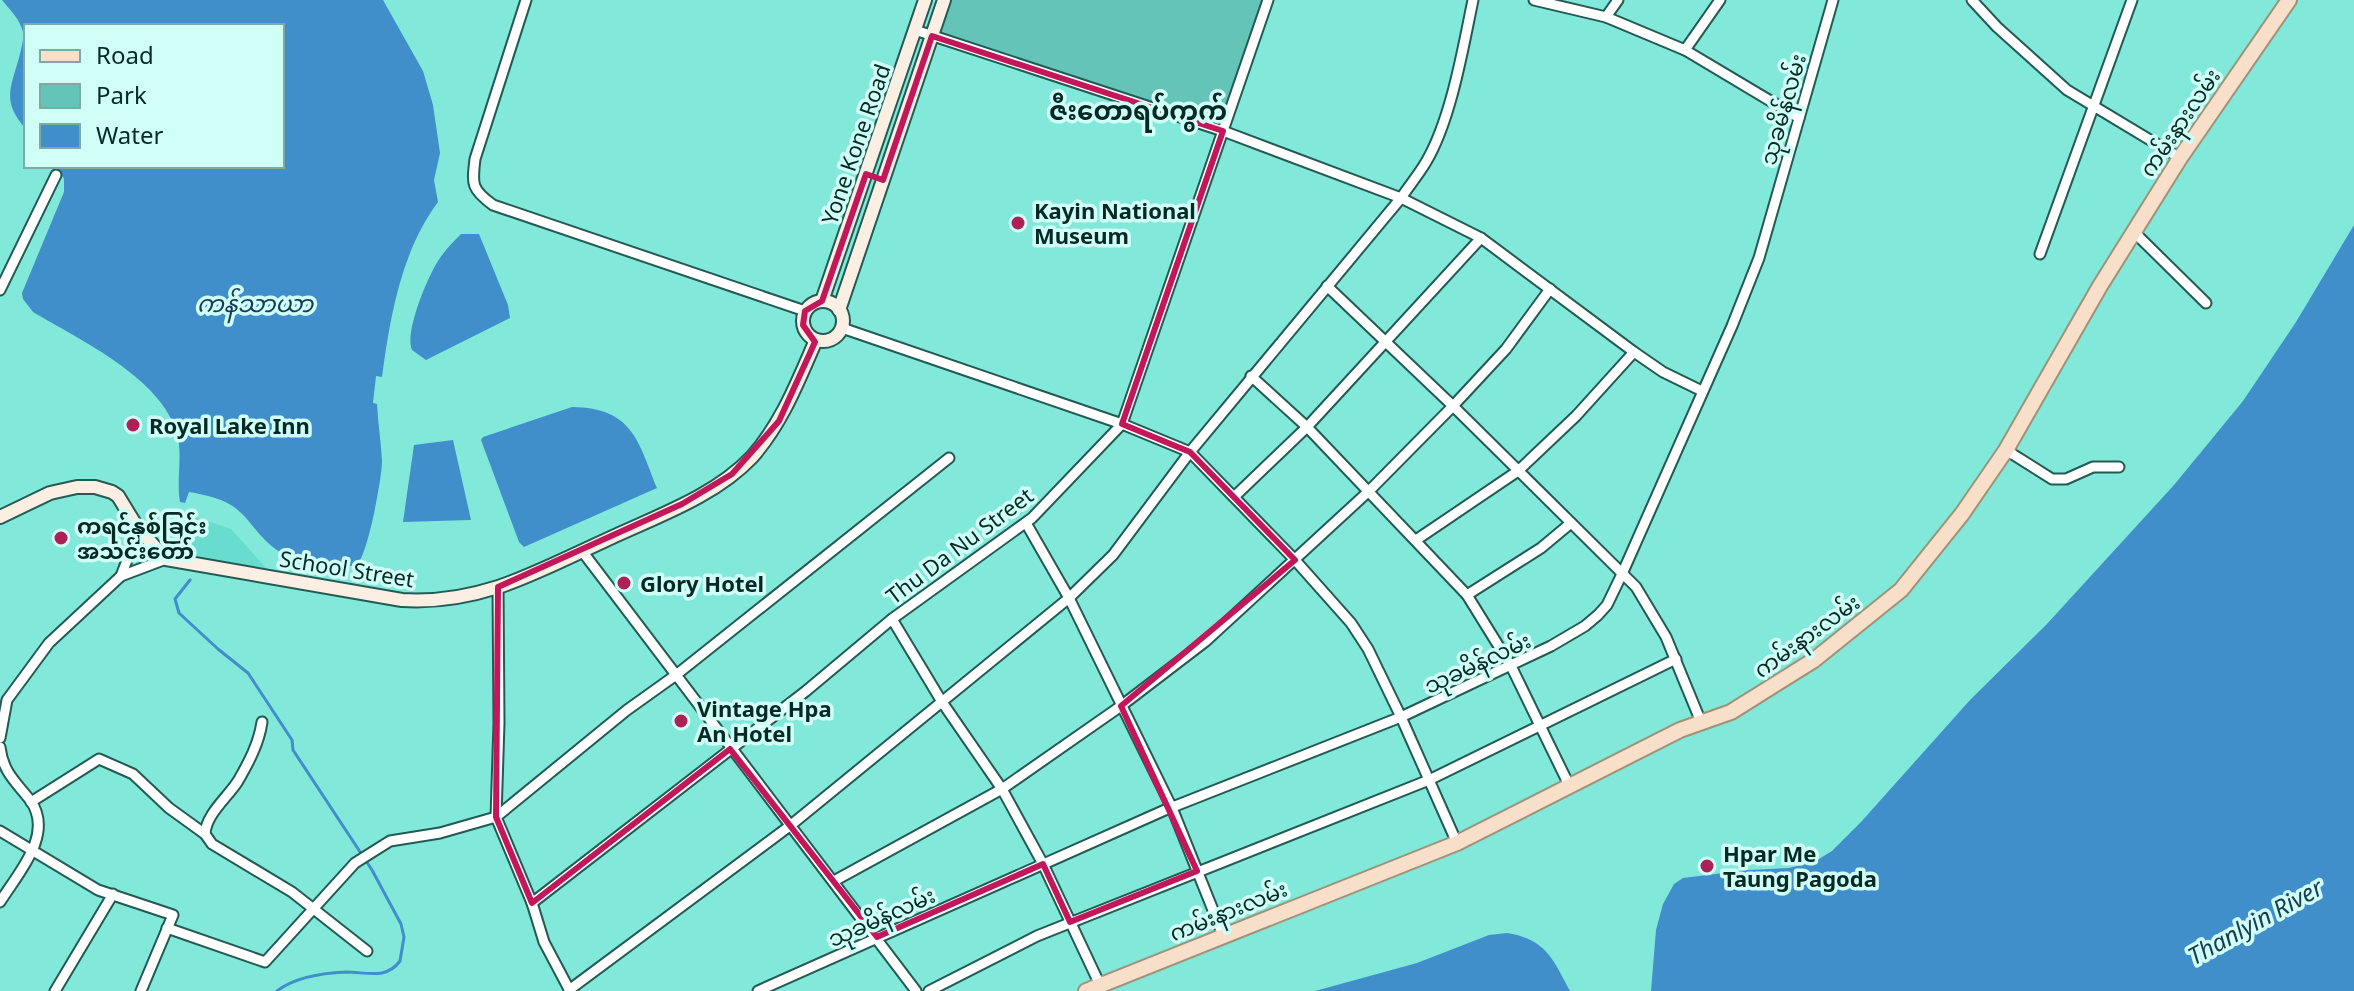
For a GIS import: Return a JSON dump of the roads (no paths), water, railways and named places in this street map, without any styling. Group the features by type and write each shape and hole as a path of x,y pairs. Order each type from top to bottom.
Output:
{"main road":[{"name":"ကမ်းနားလမ်း","path":"1093,988 1457,843 1569,785 1701,722 1731,712 1814,660 1901,590 1962,514 2006,450 2180,158 2289,0"}],"street":[{"path":"526,0 475,159 472,183 480,196 493,205 805,311"},
{"name":"Yone Kone Road","path":"822,301 925,0"},
{"path":"839,310 944,0"},
{"name":"Thu Da Nu Street","path":"532,903 806,691 892,619 1026,523 1122,424 1268,0"},
{"path":"498,587 496,817 532,903 544,942 569,990 791,825 1069,598 1113,555 1190,452 1401,198 1427,161 1461,61 1473,0"},
{"path":"1534,0 1574,4 1685,50 1799,118"},
{"path":"1606,17 1618,0"},
{"path":"1685,50 1720,0"},
{"name":"သုခမိန်လမ်း","path":"758,991 1172,808 1401,717 1511,666 1585,626 1607,605 1622,574 1759,258 1833,0"},
{"path":"1972,0 2047,74 2094,108 2180,158"},
{"path":"2040,254 2132,0"},
{"path":"915,30 1223,131 1401,198 1481,238 1634,352 1663,372 1702,391"},
{"path":"866,174 883,180"},
{"path":"0,290 56,175"},
{"path":"2134,232 2206,303"},
{"path":"1234,497 1307,427 1481,238"},
{"path":"1327,286 1636,587 1676,659 1701,722"},
{"path":"834,881 1002,789 1121,706 1206,641 1369,491 1453,406 1506,349 1550,289"},
{"path":"822,301 829,302 842,315 842,328 829,340 816,340 803,325 805,311 822,301"},
{"path":"842,328 1122,424 1190,452 1295,560 1351,623 1368,649 1401,717 1457,843"},
{"name":"School Street","path":"171,560 402,600 439,600 498,587 582,551 714,487 749,459 779,421 816,340"},
{"path":"1416,540 1518,471 1576,416 1634,352"},
{"path":"1251,376 1307,427 1467,595 1511,666 1569,785"},
{"path":"2006,450 2052,479 2066,479 2093,467 2119,467"},
{"path":"167,928 265,962 355,863 390,841 440,833 496,817 627,710 676,675 949,458"},
{"path":"0,517 50,493 95,487 118,496 137,527 171,560 121,576 38,655 7,700 0,738"},
{"path":"1026,523 1069,598 1172,808 1223,935"},
{"path":"1467,595 1541,548 1571,523"},
{"path":"121,576 137,527"},
{"path":"582,551 916,991"},
{"path":"892,619 942,702 1002,789 1043,864 1070,922 1093,988"},
{"path":"929,991 1006,950 1070,922 1429,780 1676,659"},
{"path":"205,834 208,821 237,782 255,750 262,722"},
{"path":"0,747 11,780 31,802 39,824 33,849 0,902"},
{"path":"31,802 99,759 133,774 169,808 205,834 212,844 292,892 367,951"},
{"path":"0,831 98,890 173,915 141,991"},
{"path":"55,991 113,894"}],"water":[{"name":"ကန်သာယာ","path":"2,0 383,0 423,71 433,105 440,153 434,180 438,202 425,221 406,264 393,308 382,377 376,376 373,403 377,404 381,470 370,532 357,565 320,566 296,560 274,548 235,508 216,498 189,492 185,503 180,502 177,434 155,395 117,362 33,312 22,293 64,192 64,179 58,168 284,168 284,24 24,24 24,126 14,111 10,95 22,45 23,32"},
{"name":"Thanlyin River","path":"2354,225 2354,991 1651,991 1656,930 1663,904 1674,884 1683,878 1789,868 1814,862 1832,851 2174,485 2243,401 2296,322"},
{"path":"461,234 479,234 508,305 510,318 426,360 412,350 410,342 414,318 435,266"},
{"path":"572,407 608,413 621,421 638,442 657,488 524,547 519,542 481,440"},
{"path":"453,440 471,520 403,522 414,445"},
{"path":"1507,933 1531,940 1547,952 1570,991 1315,991 1417,963 1489,935"}],"waterway":[{"path":"190,580 175,599 179,613 248,673 292,740 293,750 372,870 401,924 404,937 400,961 389,971 319,975 292,982 277,991"}],"place":[{"name":"Kayin National Museum","path":"1018,223"},
{"name":"Royal Lake Inn","path":"133,425"},
{"name":"ကရင်နှစ်ခြင်း အသင်းတော်","path":"61,538"},
{"name":"Glory Hotel","path":"624,583"},
{"name":"Vintage Hpa An Hotel","path":"681,721"},
{"name":"Hpar Me Taung Pagoda","path":"1707,866"}],"district":[{"name":"ဇီးတောရပ်ကွက်","path":"1138,110"}]}
